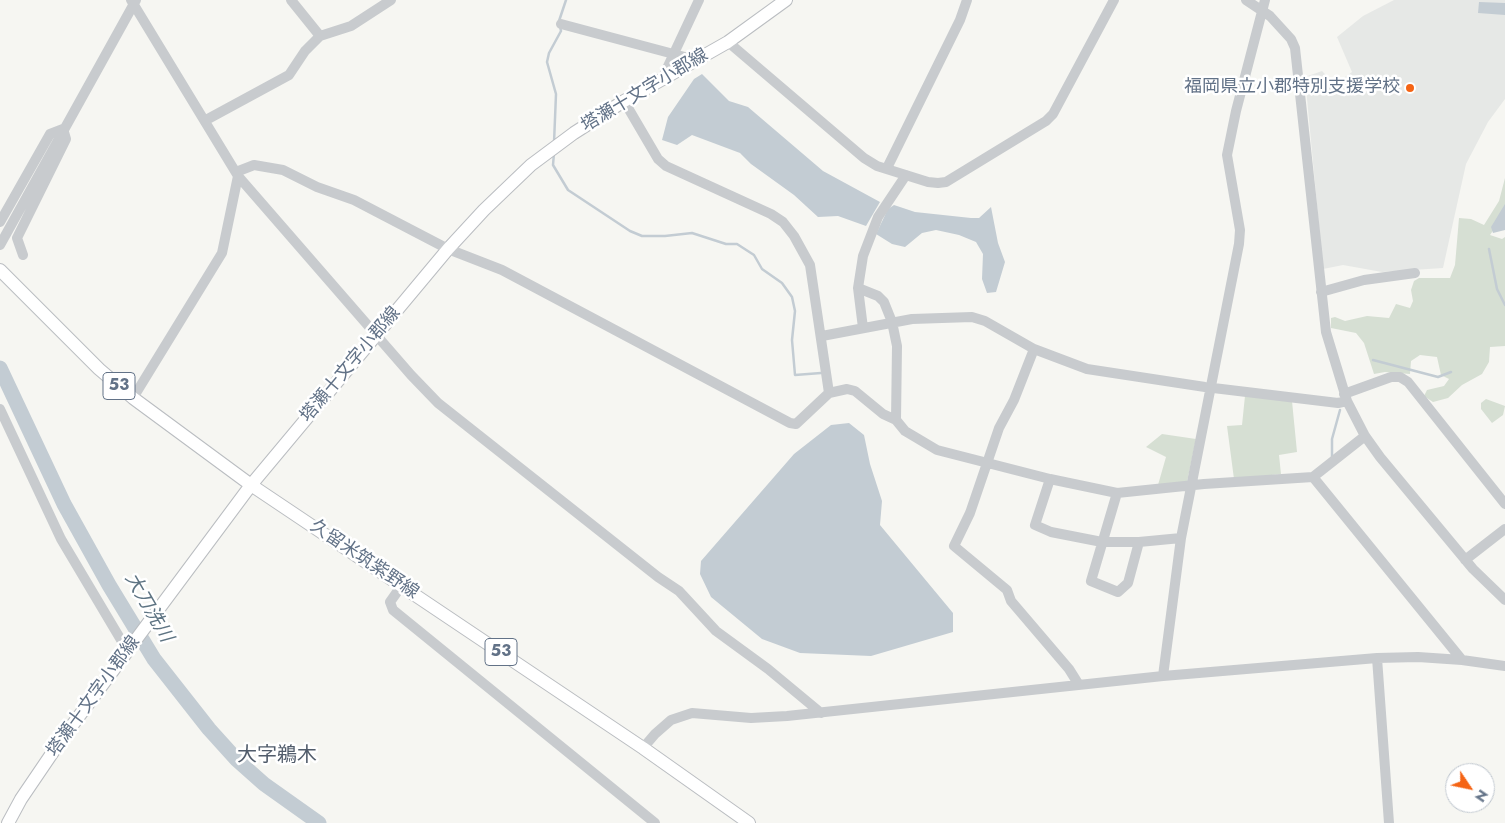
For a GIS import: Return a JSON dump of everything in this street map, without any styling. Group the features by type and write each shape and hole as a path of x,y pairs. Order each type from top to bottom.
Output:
{"main road":[{"name":"塔瀬十文字小郡線","path":"8,823 21,798 59,743 251,485 448,249 484,210 531,165 574,133 624,101 728,42 786,0"},
{"name":"久留米筑紫野線","path":"0,270 100,369 133,398 251,485 643,748 749,823"}],"street":[{"path":"291,0 320,36"},
{"path":"206,120 289,75 305,51 320,36 351,26 391,0"},
{"path":"662,79 699,0"},
{"path":"887,168 960,20 967,0"},
{"path":"728,42 864,158 877,166 928,182 946,182 1046,121 1058,106 1114,0"},
{"path":"1246,0 1270,16 1291,39 1297,58 1326,332 1346,398 1365,436 1466,560 1505,600"},
{"path":"1163,676 1181,538 1240,230 1227,155 1236,111 1264,13 1265,0"},
{"path":"133,1 237,174 376,336 438,403 658,577 679,591 716,631 768,669 821,713"},
{"path":"0,245 133,1"},
{"path":"561,24 696,60"},
{"path":"624,101 658,159 666,166 677,173 758,207 783,222 810,265 830,393"},
{"path":"0,222 50,134 64,129"},
{"path":"23,255 17,238 66,139 64,129"},
{"path":"237,174 254,165 283,170 317,187 354,200 448,249 502,270 790,423 796,424 830,393 847,389 855,391 883,414 896,420 905,431 937,450 1050,479 1117,493 1313,477 1365,436"},
{"path":"133,398 222,253 237,174"},
{"path":"863,328 858,288 863,256 878,217 906,175"},
{"path":"1321,292 1364,280 1415,273"},
{"path":"858,288 878,296 884,302 892,322 898,363 896,420"},
{"path":"822,336 892,322 972,317 985,321 1034,349 1087,369 1338,403 1391,377 1400,377 1408,382 1505,504"},
{"path":"1034,349 987,463 970,513 954,546 1007,590 1010,601 1069,670 1079,685"},
{"path":"0,409 61,539 128,648"},
{"path":"1313,477 1462,660"},
{"path":"1050,479 1035,525 1051,532 1102,542 1139,542 1181,538"},
{"path":"1117,493 1091,581 1118,592 1128,583 1139,542"},
{"path":"1466,560 1505,529"},
{"path":"402,585 390,602 393,610 655,823"},
{"path":"643,748 654,734 671,720 692,713 751,718 821,713 1163,676 1377,658 1418,657 1462,660 1505,666"},
{"path":"1377,658 1389,823"}],"shaded area":[{"path":"1394,0 1505,0 1505,99 1488,122 1466,164 1443,268 1382,272 1343,265 1323,269 1305,77 1322,71 1335,84 1352,72 1337,37 1363,16"},
{"path":"1479,2 1505,3 1505,15 1478,13"},
{"path":"702,74 729,101 748,107 823,171 880,202 866,226 838,216 818,217 794,195 751,164 740,153 692,135 677,145 662,140 668,117 694,79"},
{"path":"1505,178 1505,213 1490,235 1502,239 1505,237 1505,346 1490,347 1489,362 1482,374 1462,385 1448,398 1433,402 1424,396 1427,390 1444,386 1449,379 1441,375 1437,357 1420,355 1411,361 1410,374 1385,372 1374,374 1364,343 1356,333 1331,328 1331,318 1335,317 1345,321 1367,316 1389,318 1396,304 1410,308 1413,301 1411,290 1414,281 1419,278 1450,278 1455,265 1459,218 1471,219 1484,225 1499,201"},
{"path":"1505,204 1505,230 1493,233 1491,227"},
{"path":"894,205 915,212 971,218 979,218 991,207 998,243 1005,262 996,292 987,293 982,279 983,254 976,242 959,235 936,230 922,233 905,247 892,244 876,234 888,209"},
{"path":"1245,396 1292,401 1297,452 1279,455 1281,474 1234,479 1227,426 1242,425"},
{"path":"1486,399 1505,406 1503,415 1492,423 1481,409 1481,403"},
{"path":"849,423 864,435 870,464 882,501 880,525 953,613 953,632 871,656 800,653 762,639 711,597 700,574 701,561 794,454 831,425"},
{"path":"1162,434 1196,439 1187,482 1158,485 1166,457 1146,447"}],"waterway":[{"path":"559,21 566,0"},
{"path":"554,143 556,94 547,62 549,53 561,31 560,26"},
{"path":"554,153 553,165 568,190 630,231 642,236 692,233 726,244 737,244 754,255 762,269 782,283 792,297 795,311 792,340 795,375 821,373"},
{"path":"1489,249 1497,289 1505,305"},
{"path":"1373,360 1438,377 1451,372"},
{"name":"大刀洗川","path":"0,368 64,504 109,585 154,659 209,729 237,760 264,784 319,823"},
{"path":"1332,457 1332,439 1340,410"}],"place":[{"name":"福岡県立小郡特別支援学校","path":"1410,88"}],"district":[{"name":"大字鵜木","path":"277,756"}]}
